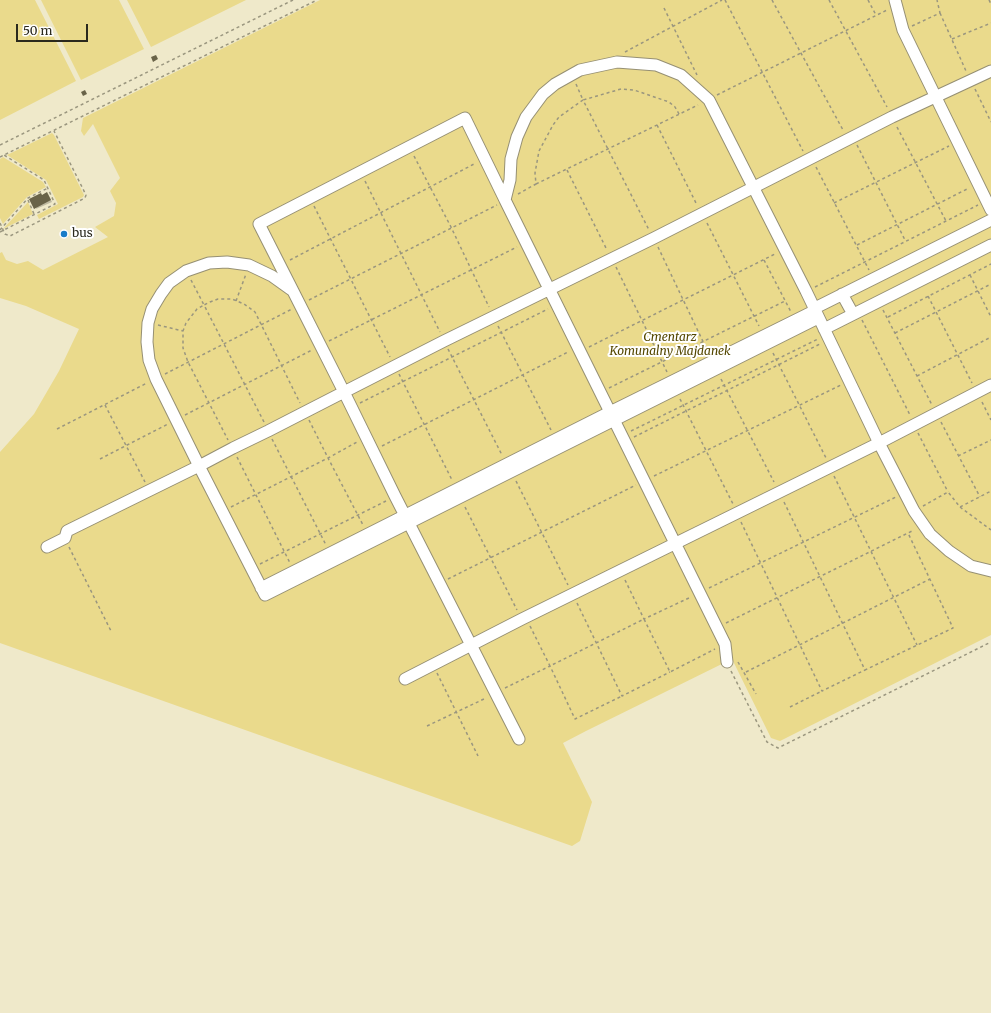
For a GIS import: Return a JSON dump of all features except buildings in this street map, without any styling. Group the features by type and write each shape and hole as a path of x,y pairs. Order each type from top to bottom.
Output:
{"street":[{"path":"895,3 903,30 989,205"},
{"path":"505,200 510,180 511,159 521,125 544,94 555,84 572,74 594,66 618,62 656,65 675,71 709,100 806,291 815,313 914,511 923,525 949,551 971,566 991,571"},
{"path":"47,547 65,538 67,531 199,466 394,366 654,238 892,117 991,71"},
{"path":"519,739 472,644 372,451 260,224 466,118 505,200 700,592 732,661"},
{"path":"293,291 272,276 249,265 227,262 209,263 186,271 169,283 152,309 148,323 147,342 149,360 156,379 265,595 407,519 673,385 766,340 815,313 842,294 991,220"},
{"path":"826,335 855,312 991,245"},
{"path":"842,294 855,312"},
{"path":"766,340 795,320 815,313"},
{"path":"405,679 620,570 830,468 991,385"},
{"path":"509,468 556,440 612,416"},
{"path":"261,588 368,534 407,519"}],"path":[{"path":"0,145 293,0"},
{"path":"0,157 317,0"},
{"path":"618,62 619,55 724,0 834,203 864,262"},
{"path":"772,0 801,54 876,182 906,241"},
{"path":"829,0 946,221"},
{"path":"868,0 876,15"},
{"path":"937,0 940,13 970,80 991,122"},
{"path":"989,0 991,4"},
{"path":"57,429 536,184 801,54 876,15 895,3"},
{"path":"664,8 699,80"},
{"path":"903,30 940,13"},
{"path":"952,39 991,23"},
{"path":"572,74 583,100 684,299 724,386 805,542 865,670"},
{"path":"536,184 535,162 543,141 559,117 583,100 621,89 634,90 669,102 675,107 679,114"},
{"path":"657,125 734,274 917,645"},
{"path":"0,223 5,234 10,236 85,198 86,195 54,130"},
{"path":"834,203 958,141"},
{"path":"410,147 556,440"},
{"path":"0,231 55,204 44,180 4,155"},
{"path":"281,265 485,159"},
{"path":"567,170 707,451 822,692"},
{"path":"360,172 622,696"},
{"path":"856,245 978,184"},
{"path":"3,229 27,199 48,188"},
{"path":"310,198 458,494 550,666 575,719 725,644"},
{"path":"27,199 34,214"},
{"path":"806,291 946,221 989,205"},
{"path":"100,459 281,365 526,242"},
{"path":"372,451 523,375 641,321 784,249"},
{"path":"764,260 795,320"},
{"path":"887,317 991,264"},
{"path":"236,301 249,265"},
{"path":"186,271 330,553"},
{"path":"970,275 991,317"},
{"path":"895,333 991,284"},
{"path":"928,296 991,420"},
{"path":"294,571 257,494 188,362 183,348 184,331 190,318 204,305 218,299 236,301 249,307 262,325 328,458 368,534"},
{"path":"879,301 980,497"},
{"path":"601,392 786,302"},
{"path":"351,408 558,305"},
{"path":"855,312 948,492 960,507 991,530"},
{"path":"148,323 184,331"},
{"path":"624,438 776,359 826,335"},
{"path":"624,438 779,365 826,335"},
{"path":"917,376 991,337"},
{"path":"440,582 850,381"},
{"path":"105,405 149,490"},
{"path":"223,512 366,438"},
{"path":"958,456 991,440"},
{"path":"960,507 991,491"},
{"path":"914,511 948,492"},
{"path":"550,666 905,493"},
{"path":"251,569 395,496"},
{"path":"717,628 923,525"},
{"path":"790,707 954,628 908,533"},
{"path":"65,538 111,631"},
{"path":"620,570 670,672"},
{"path":"745,672 930,580"},
{"path":"732,661 766,742 778,748 991,642"},
{"path":"732,661 745,672 756,694"},
{"path":"433,664 478,756"}],"green space":[{"path":"0,0 35,0 76,81 0,120"},
{"path":"41,0 119,0 144,49 81,80"},
{"path":"127,0 246,0 151,47"},
{"name":"Cmentarz Komunalny Majdanek","path":"320,0 991,0 991,635 780,741 771,738 732,659 586,731 563,743 592,802 580,841 572,846 0,643 0,452 34,414 59,371 79,329 26,306 0,298 0,253 2,252 6,260 17,264 28,261 43,270 108,237 95,227 114,216 116,203 110,191 120,178 93,124 84,136 81,131 83,118"},
{"path":"52,133 84,195 83,197 39,219 37,215 58,204 46,180 7,155"},
{"path":"3,157 43,182 46,187 27,197 3,224 0,218 0,159"},
{"path":"28,202 33,214 3,229"}],"place":[{"name":"bus","path":"64,234"}]}
